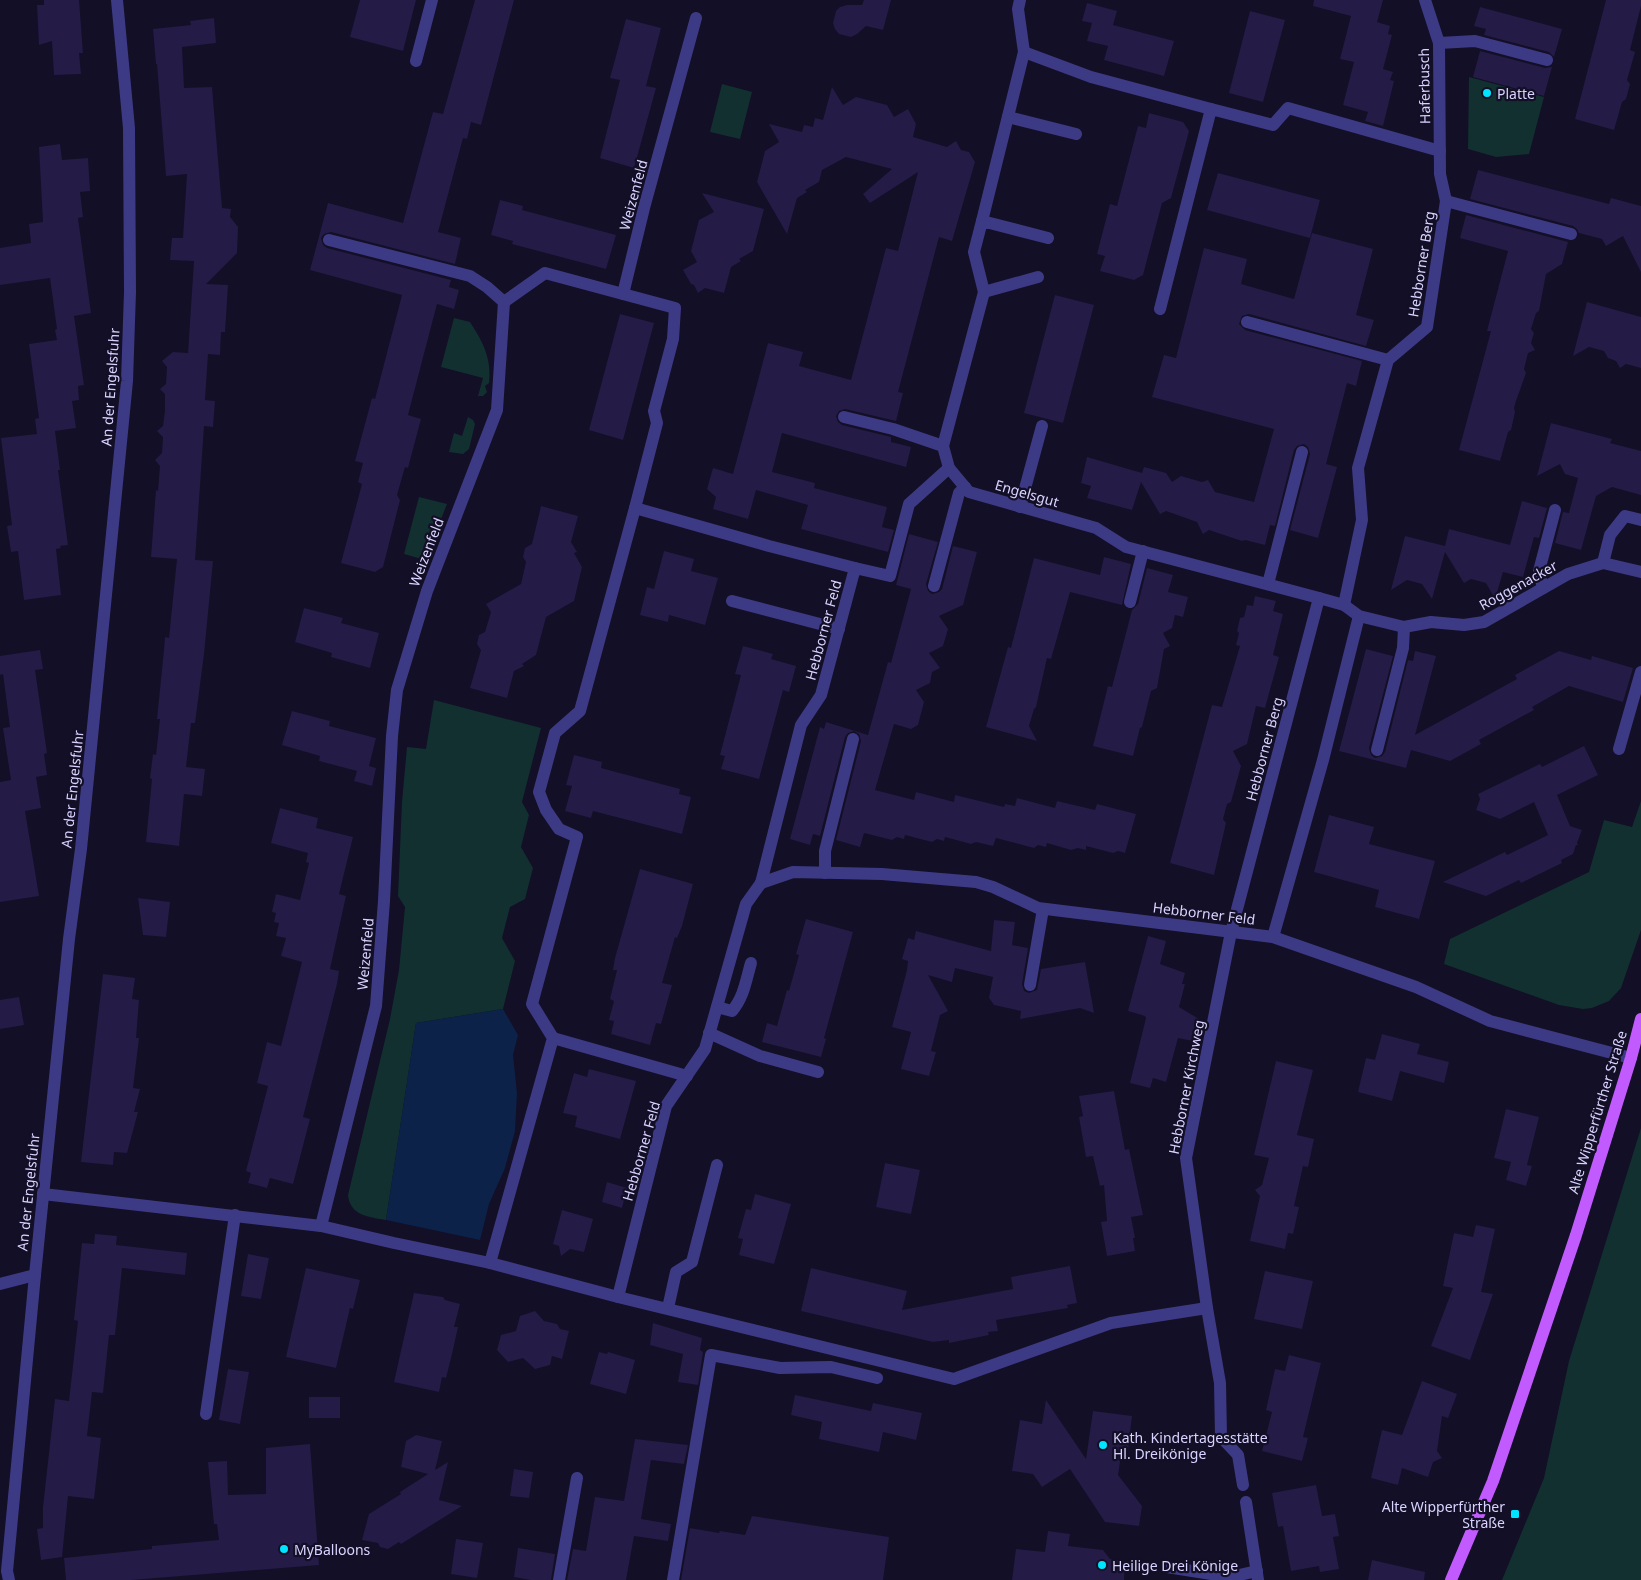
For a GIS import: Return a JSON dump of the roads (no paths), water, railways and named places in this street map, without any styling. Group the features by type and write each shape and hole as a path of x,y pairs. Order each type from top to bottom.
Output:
{"main road":[{"name":"Alte Wipperfürther Straße","path":"1451,1580 1493,1482 1576,1235 1631,1058 1641,1019"}],"street":[{"name":"An der Engelsfuhr","path":"10,1580 8,1570 35,1275 69,939 81,849 127,381 130,292 129,128 116,0"},
{"path":"416,61 432,0"},
{"path":"844,417 943,446 984,292 974,252 1024,52 1018,8 1020,0"},
{"name":"Haferbusch","path":"1425,0 1439,43 1440,174"},
{"name":"Weizenfeld","path":"623,294 644,208 696,18"},
{"path":"1439,43 1475,41 1547,60"},
{"path":"1024,52 1091,77 1273,125 1288,108 1440,151"},
{"path":"1160,310 1211,109"},
{"path":"1008,117 1076,134"},
{"name":"Hebborner Berg","path":"1388,360 1427,326 1446,201 1440,174"},
{"path":"1446,201 1571,234"},
{"path":"982,221 1048,238"},
{"path":"329,240 470,276 487,287 504,302 545,273 675,308 673,339 654,411 656,423 580,711 555,733 539,792 546,810 559,829 577,837 532,1004 553,1038 688,1076"},
{"path":"984,292 1038,277"},
{"name":"Weizenfeld","path":"322,1226 376,1006 384,901 391,755 397,690 427,591 497,410 504,302"},
{"path":"1246,322 1388,360 1358,468 1362,520 1344,605"},
{"path":"1020,508 1042,426"},
{"name":"Engelsgut","path":"943,446 949,468 969,492 1096,528 1126,547 1319,598"},
{"path":"1268,584 1302,452"},
{"name":"Hebborner Feld","path":"618,1296 666,1106 705,1049 746,904 761,883 801,724 821,696 855,568 890,576 909,504 949,468"},
{"path":"934,586 959,493 965,487"},
{"path":"634,508 855,568"},
{"path":"1543,588 1539,571 1555,510"},
{"path":"1641,520 1625,516 1610,535 1603,563 1641,572"},
{"path":"1130,602 1143,551"},
{"name":"Roggenacker","path":"1358,616 1404,627 1431,622 1464,625 1484,622 1568,574 1603,563"},
{"path":"1273,937 1322,760 1358,616 1344,605 1319,598"},
{"name":"Hebborner Berg","path":"1231,932 1319,598"},
{"path":"732,601 839,630"},
{"path":"1377,750 1403,648 1404,627"},
{"path":"1619,749 1641,672"},
{"path":"825,873 825,851 853,739"},
{"name":"Hebborner Feld","path":"761,883 793,872 882,874 976,882 1043,909 1273,937 1416,987 1490,1021 1631,1058"},
{"path":"1030,985 1043,909"},
{"name":"Hebborner Kirchweg","path":"1231,932 1186,1158 1207,1308 1220,1383 1221,1437 1238,1455 1243,1485"},
{"path":"717,1008 732,1010 737,1004 743,994 751,963"},
{"path":"709,1033 760,1056 818,1072"},
{"path":"490,1263 553,1038"},
{"path":"668,1308 676,1272 692,1262 717,1166"},
{"path":"43,1194 322,1226 490,1263 954,1379 1111,1323 1207,1308"},
{"path":"206,1414 235,1215"},
{"path":"0,1284 35,1275"},
{"path":"673,1580 711,1355 780,1368 831,1367 877,1378"},
{"path":"559,1580 577,1478"},
{"path":"1167,1567 1230,1577 1257,1575 1246,1502"}],"water":[{"path":"503,1009 518,1035 513,1055 517,1093 515,1131 505,1168 489,1204 480,1240 386,1220 416,1023"}],"place":[{"name":"Platte","path":"1487,93"},
{"name":"Kath. Kindertagesstätte Hl. Dreikönige","path":"1103,1445"},
{"name":"Alte Wipperfürther Straße","path":"1515,1514"},
{"name":"MyBalloons","path":"284,1549"},
{"name":"Heilige Drei Könige","path":"1102,1565"}]}
